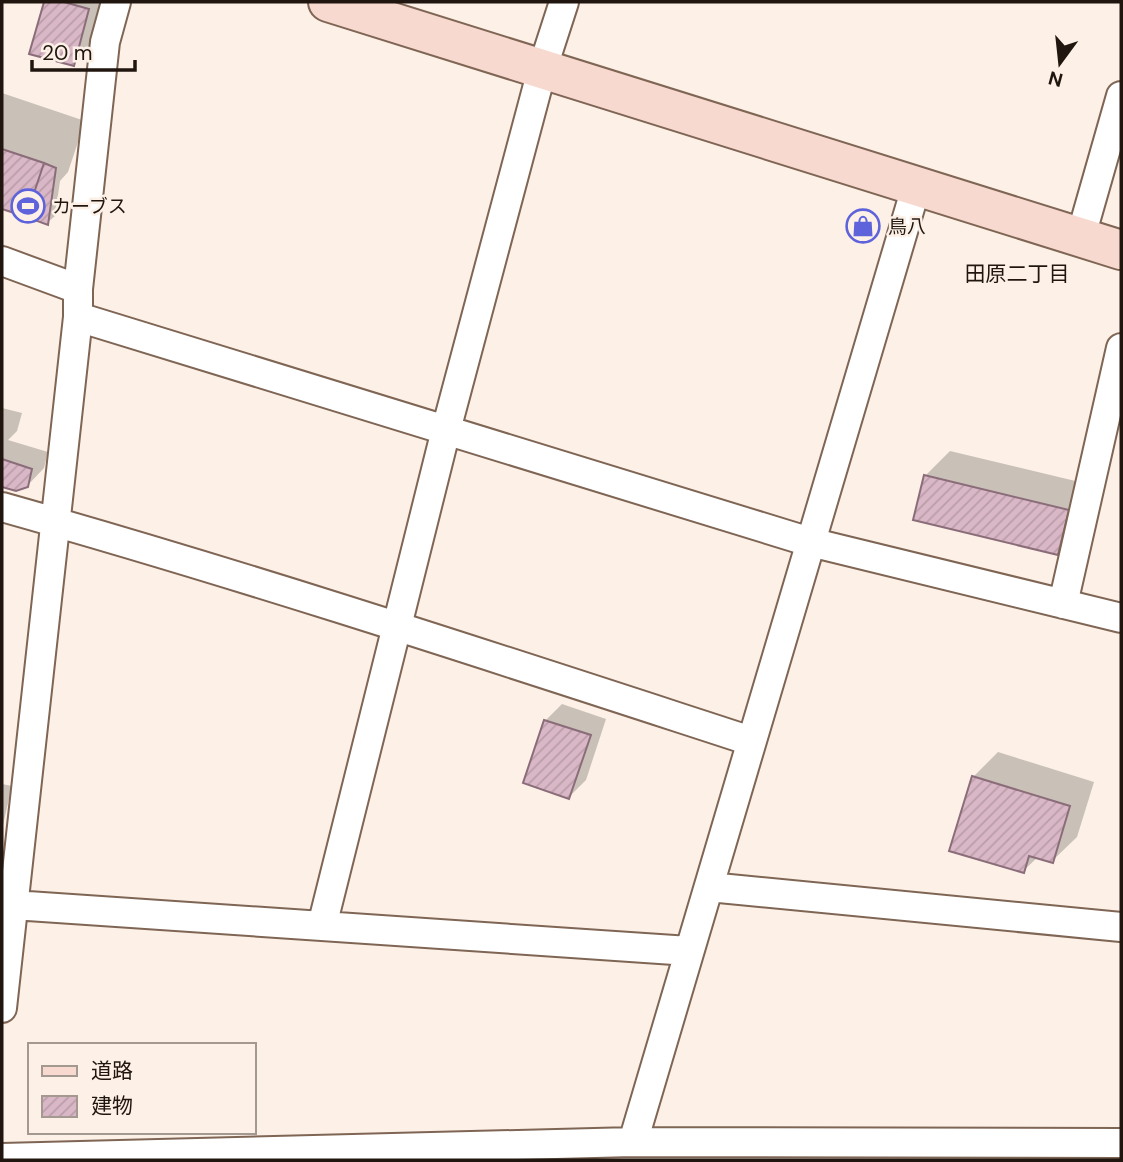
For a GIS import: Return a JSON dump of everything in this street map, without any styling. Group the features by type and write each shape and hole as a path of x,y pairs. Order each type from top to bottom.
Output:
{"street":[{"path":"2,1008 78,317 78,289 105,41 116,2"},
{"path":"328,2 1121,250"},
{"path":"322,926 446,430 542,70 564,2"},
{"path":"1081,236 1121,96"},
{"path":"633,1142 912,201 914,185"},
{"path":"2,261 78,289"},
{"path":"78,317 810,542 1121,618"},
{"path":"1063,604 1121,348"},
{"path":"2,507 397,626 751,741"},
{"path":"709,887 1121,927"},
{"path":"13,905 690,951"},
{"path":"2,1158 633,1142 1121,1143"}],"building":[{"path":"44,2 64,2 89,9 74,66 29,54"},
{"path":"2,149 44,163 26,217 2,209"},
{"path":"44,163 56,168 48,225 26,217"},
{"path":"2,459 32,469 28,487 16,491 2,487"},
{"path":"924,475 1069,510 1058,555 913,520"},
{"path":"544,720 591,735 569,799 523,783"},
{"path":"972,776 1070,806 1053,863 1029,856 1024,873 949,851"}],"place":[{"name":"カーブス","path":"28,206"},
{"name":"鳥八","path":"863,226"}],"district":[{"name":"田原二丁目","path":"1017,274"}]}
